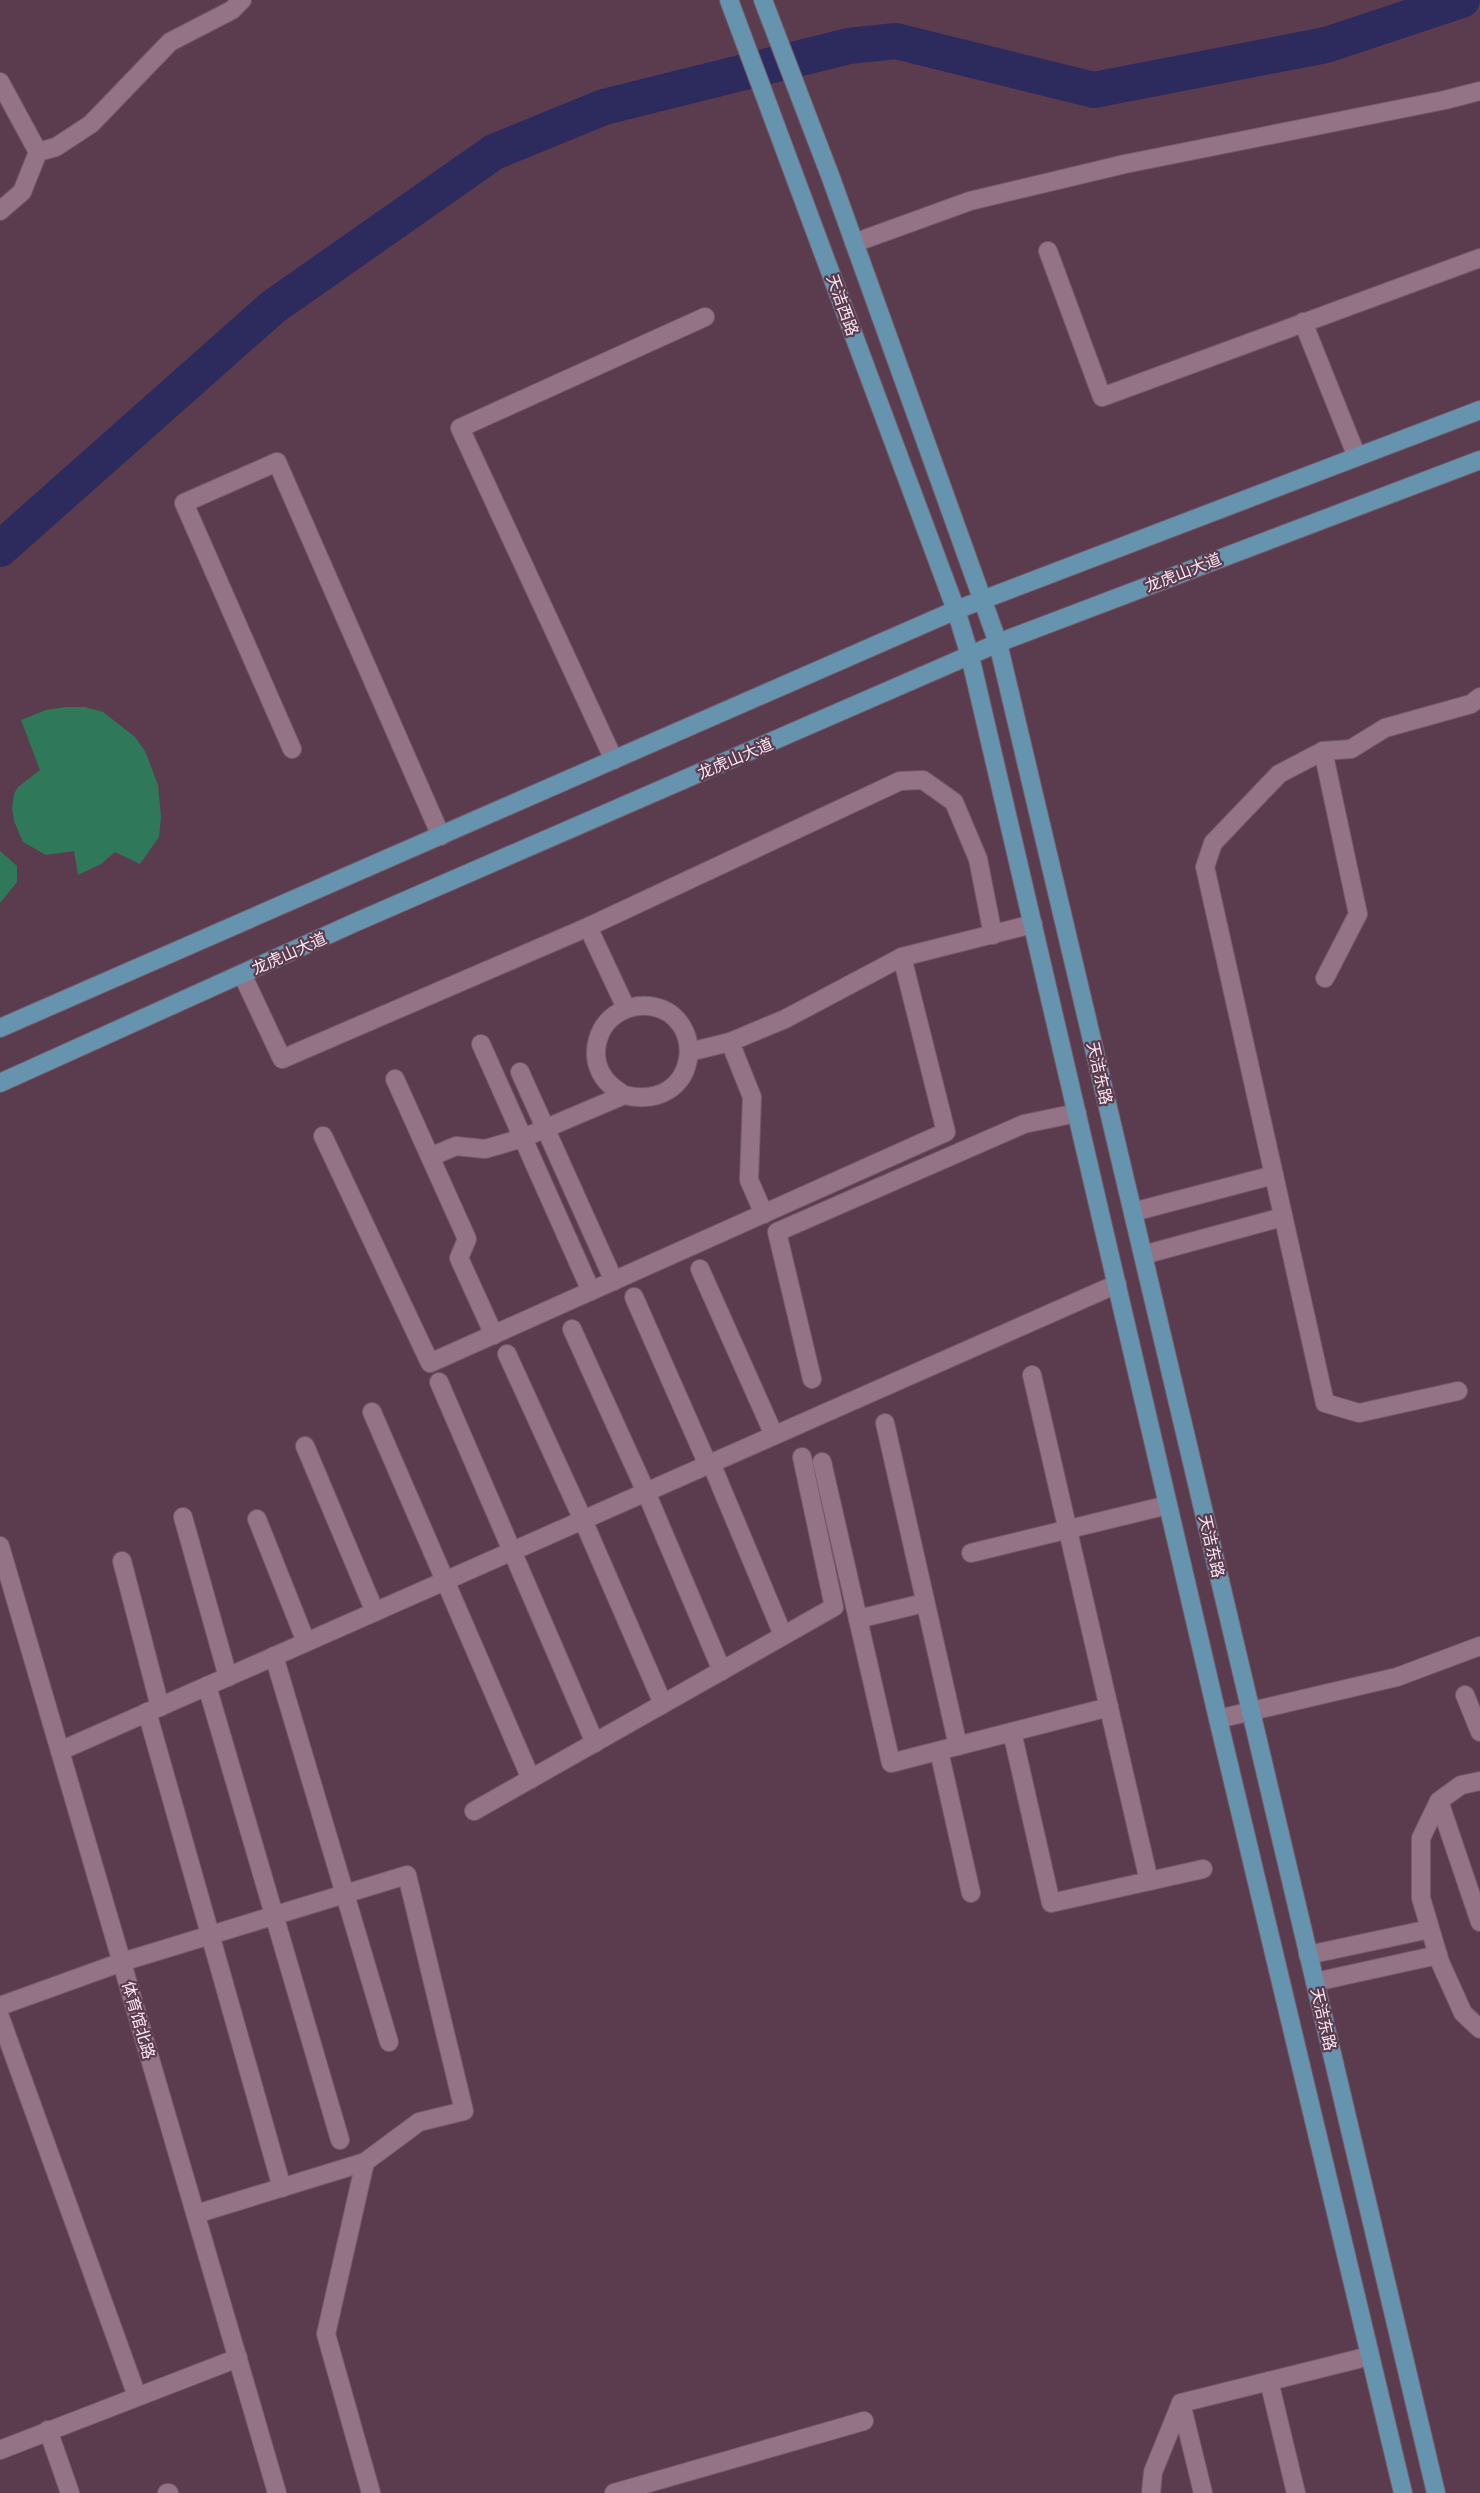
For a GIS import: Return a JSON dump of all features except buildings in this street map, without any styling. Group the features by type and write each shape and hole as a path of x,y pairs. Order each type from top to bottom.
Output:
{"main road":[{"name":"天洁西路","path":"729,0 956,610"},
{"name":"天洁西路","path":"763,0 831,178 984,600"},
{"path":"0,1028 956,610 1480,410"},
{"name":"龙虎山大道","path":"0,1083 242,974 998,643 1480,460"},
{"name":"天洁东路","path":"984,600 998,643 1436,2493"},
{"name":"天洁东路","path":"956,610 970,656 1218,1719 1403,2493"}],"street":[{"path":"38,152 56,147 90,124 170,42 232,10 242,0"},
{"path":"0,82 38,152"},
{"path":"854,243 970,201 1125,164 1480,91"},
{"path":"0,211 22,192 38,152"},
{"path":"1048,251 1102,397 1480,258"},
{"path":"614,760 460,428 705,317"},
{"path":"1304,322 1357,457"},
{"path":"292,749 184,503 277,462 441,836"},
{"path":"1458,1391 1359,1413 1325,1403 1205,867 1213,843 1279,774 1323,751 1351,749 1385,728 1471,704 1480,697"},
{"path":"1323,751 1358,914 1325,978"},
{"path":"242,974 282,1059 588,927 900,781 923,780 954,802 978,859 993,934"},
{"path":"689,1052 730,1042 785,1019 902,957 1033,924"},
{"path":"588,927 626,1008"},
{"path":"323,1136 430,1363 946,1132 902,957"},
{"path":"648,1006 669,1014 680,1024 687,1037 689,1052 687,1067 680,1080 669,1091 647,1098 624,1095 611,1086 601,1074 596,1059 597,1043 607,1022 626,1008 648,1006"},
{"path":"730,1042 752,1097 749,1180 764,1214"},
{"path":"481,1044 591,1291"},
{"path":"520,1072 614,1281"},
{"path":"395,1079 467,1239 459,1258 494,1335"},
{"path":"430,1157 456,1146 485,1149 523,1138 624,1095"},
{"path":"812,1379 777,1232 1024,1124 1077,1113"},
{"path":"1133,1212 1274,1174"},
{"path":"1143,1255 1283,1217"},
{"path":"700,1269 774,1436"},
{"path":"60,1751 1117,1284"},
{"path":"634,1297 710,1464 783,1635"},
{"path":"572,1329 646,1492 722,1671"},
{"path":"507,1354 583,1520 663,1704"},
{"path":"1032,1375 1149,1881"},
{"path":"440,1382 595,1743"},
{"path":"372,1412 531,1779"},
{"path":"885,1423 958,1746"},
{"path":"305,1446 375,1612"},
{"path":"474,1811 834,1607 802,1457"},
{"path":"822,1462 891,1763 1109,1707"},
{"path":"971,1553 1168,1505"},
{"path":"183,1517 228,1677"},
{"path":"257,1519 306,1642"},
{"name":"体育馆北路","path":"0,1546 277,2493"},
{"path":"122,1561 154,1709 210,1935 282,2188"},
{"path":"858,1619 924,1603"},
{"path":"1218,1719 1397,1677 1480,1646"},
{"path":"274,1656 389,2042"},
{"path":"207,1686 340,2140"},
{"path":"1465,1695 1480,1732"},
{"path":"1012,1732 1051,1903 1203,1869"},
{"path":"939,1750 971,1893"},
{"path":"1480,1781 1461,1785 1439,1801 1421,1838 1421,1898 1438,1955 1463,2013 1480,2029"},
{"path":"1439,1801 1480,1922"},
{"path":"0,2006 122,1962 407,1875 464,2111 419,2122 365,2162 196,2214"},
{"path":"1308,1955 1431,1929"},
{"path":"1315,1982 1438,1955"},
{"path":"0,2017 137,2396"},
{"path":"365,2162 326,2334 371,2493"},
{"path":"1181,2403 1370,2356"},
{"path":"0,2450 238,2358"},
{"path":"1269,2381 1296,2493"},
{"path":"1151,2493 1153,2472 1181,2403"},
{"path":"1181,2403 1203,2493"},
{"path":"614,2493 864,2421"},
{"path":"48,2430 70,2493"}],"waterway":[{"path":"0,549 273,307 494,152 604,107 849,46 896,41 1094,90 1326,45 1462,0"}]}
